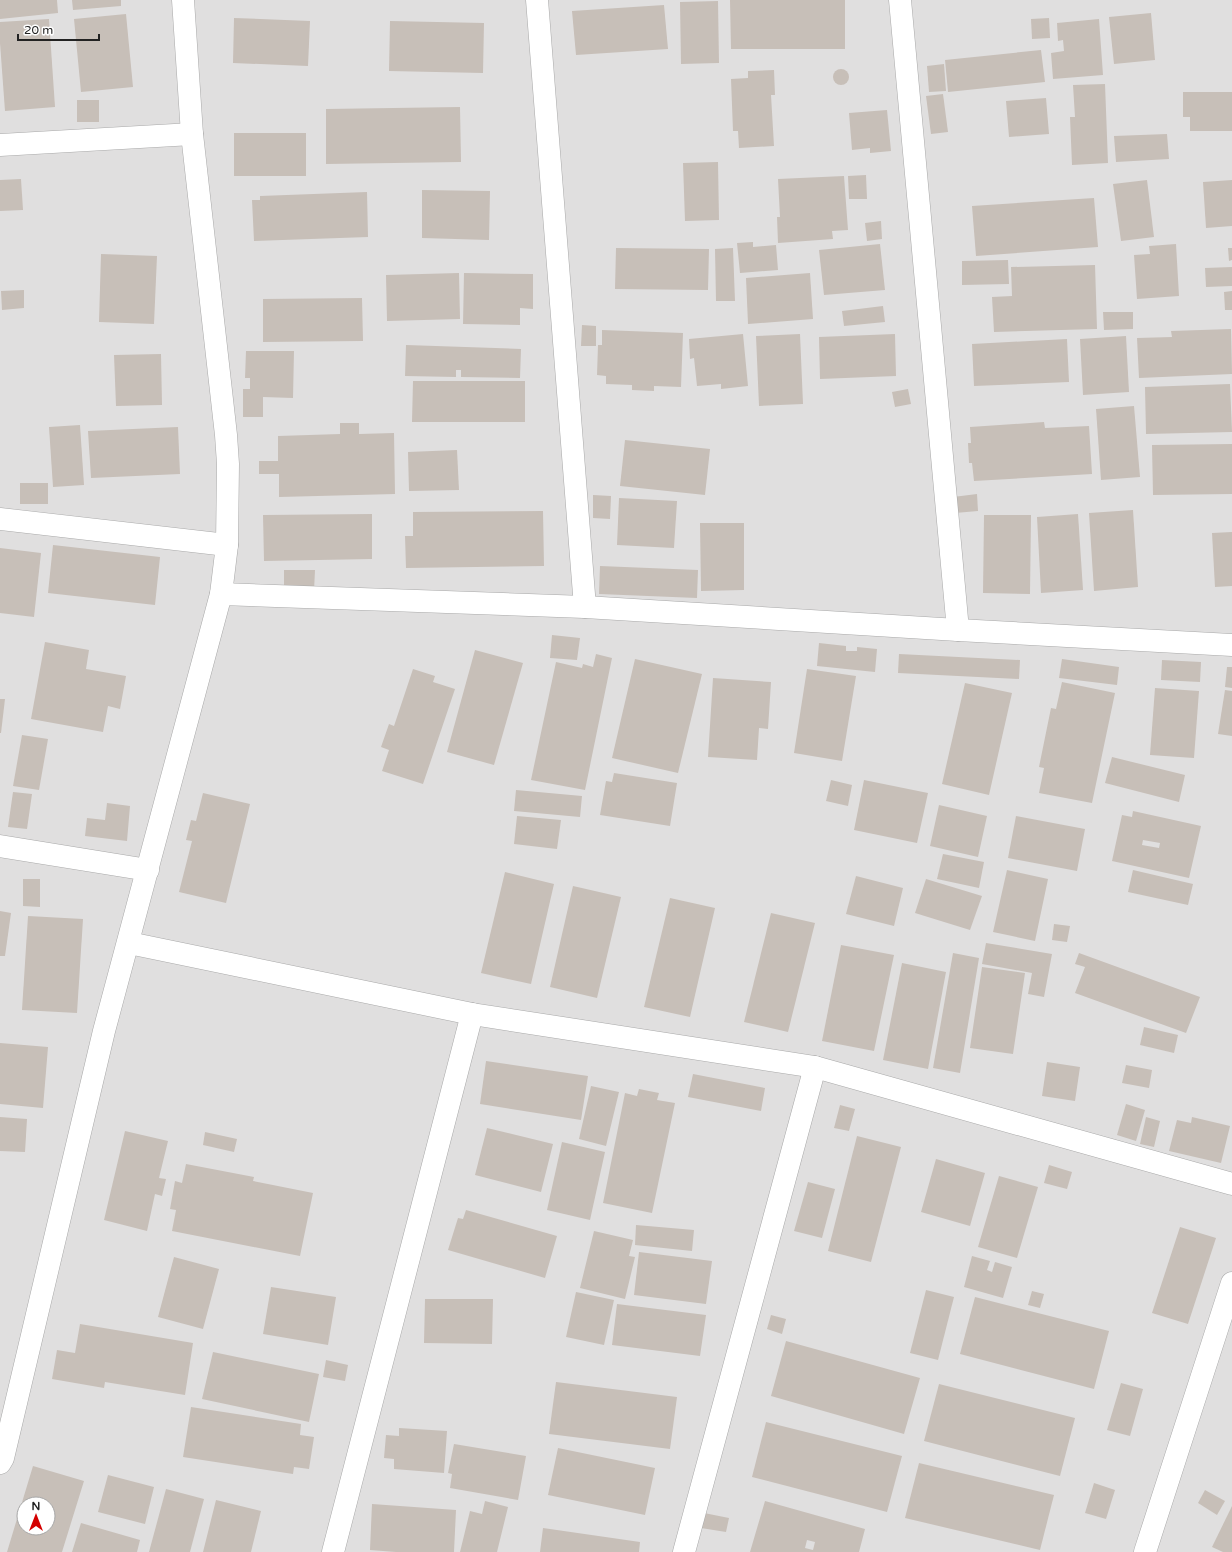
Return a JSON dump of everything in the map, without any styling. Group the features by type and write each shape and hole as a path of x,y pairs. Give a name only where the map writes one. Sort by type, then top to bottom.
{"street":[{"path":"0,1463 3,1458 104,1031 221,594 227,544 228,464 192,134 182,0"},
{"path":"537,0 585,607"},
{"path":"900,0 958,630"},
{"path":"0,146 192,134"},
{"path":"0,519 227,544"},
{"path":"221,594 585,607 1232,646"},
{"path":"0,846 148,870"},
{"path":"128,943 472,1014 816,1067 1232,1184"},
{"path":"333,1552 472,1014"},
{"path":"684,1552 816,1067"},
{"path":"1145,1552 1232,1283"}],"shaded area":[{"path":"0,0 1232,0 1232,1552 0,1552"}],"building":[{"path":"0,0 57,0 58,13 0,19"},
{"path":"72,0 121,0 121,6 73,10"},
{"path":"730,0 845,0 845,49 731,49"},
{"path":"718,1 719,63 681,64 680,2"},
{"path":"664,5 668,49 576,55 572,11"},
{"path":"1151,13 1155,60 1114,64 1109,17"},
{"path":"126,14 133,87 81,92 74,19"},
{"path":"234,18 310,21 308,66 233,63"},
{"path":"1049,18 1050,38 1032,39 1031,19"},
{"path":"49,19 55,107 5,111 0,22"},
{"path":"1099,19 1103,75 1053,79 1051,53 1064,51 1063,40 1058,41 1057,23"},
{"path":"390,21 484,23 483,73 389,71"},
{"path":"1041,50 1045,82 948,92 945,60"},
{"path":"944,64 946,91 929,92 927,66"},
{"path":"838,69 844,69 849,74 847,83 844,85 838,85 833,80 833,74"},
{"path":"774,70 775,95 771,95 774,146 739,148 738,131 733,131 731,79 748,78 748,71"},
{"path":"1105,84 1108,163 1072,165 1070,117 1075,117 1073,85"},
{"path":"1183,92 1232,92 1232,131 1190,131 1190,117 1183,117"},
{"path":"943,94 948,132 931,134 926,96"},
{"path":"1046,98 1049,134 1009,137 1006,101"},
{"path":"77,100 99,100 99,122 77,122"},
{"path":"460,107 461,162 326,164 326,109"},
{"path":"887,110 891,151 870,153 870,148 852,150 849,113"},
{"path":"234,133 306,133 306,176 234,176"},
{"path":"1167,134 1169,159 1116,162 1114,136"},
{"path":"718,162 719,220 685,221 683,163"},
{"path":"866,175 867,199 849,199 848,176"},
{"path":"844,176 848,230 832,231 833,239 778,243 777,217 780,217 778,179"},
{"path":"21,179 23,210 0,211 0,180"},
{"path":"1147,180 1154,237 1121,241 1113,184"},
{"path":"1232,180 1232,226 1206,228 1203,182"},
{"path":"422,190 490,191 489,240 422,238"},
{"path":"367,192 368,237 254,241 252,200 260,200 260,196"},
{"path":"1094,198 1098,247 976,256 972,206"},
{"path":"881,221 882,239 867,241 865,223"},
{"path":"753,242 753,247 776,245 778,270 740,273 737,243"},
{"path":"880,244 885,290 824,295 819,250"},
{"path":"1176,244 1179,296 1137,299 1134,255 1150,254 1149,246"},
{"path":"616,248 709,249 708,290 615,289"},
{"path":"733,248 735,301 716,301 715,249"},
{"path":"1228,248 1232,248 1232,260 1229,261"},
{"path":"101,254 157,256 154,324 99,322"},
{"path":"1008,260 1009,284 962,285 962,261"},
{"path":"1095,265 1097,329 994,332 992,297 1012,296 1011,267"},
{"path":"1232,267 1232,286 1206,287 1205,268"},
{"path":"459,273 460,319 387,321 386,275"},
{"path":"464,273 533,274 533,309 520,308 520,325 463,324"},
{"path":"810,273 813,319 748,324 746,278"},
{"path":"24,290 24,308 2,310 1,291"},
{"path":"1232,291 1232,310 1225,310 1224,292"},
{"path":"362,298 363,341 263,342 263,299"},
{"path":"883,306 885,322 844,326 842,311"},
{"path":"1103,312 1133,312 1133,329 1104,330"},
{"path":"582,325 596,326 596,346 581,346"},
{"path":"1231,329 1232,374 1139,378 1137,338 1172,337 1171,331"},
{"path":"602,330 683,333 681,387 654,386 654,391 632,390 632,385 606,384 606,376 597,375 598,345 602,345"},
{"path":"743,334 748,386 721,389 721,384 697,386 694,358 690,359 689,339"},
{"path":"800,334 803,404 759,406 756,336"},
{"path":"895,334 896,376 820,379 819,337"},
{"path":"1126,336 1129,392 1083,395 1080,339"},
{"path":"1067,339 1069,382 974,386 972,344"},
{"path":"406,345 521,349 520,378 461,377 461,370 456,370 456,377 405,376"},
{"path":"246,351 294,351 293,398 263,397 263,417 243,417 243,389 250,389 250,378 245,378"},
{"path":"161,354 162,405 116,406 114,355"},
{"path":"413,381 525,381 525,422 412,422"},
{"path":"1230,384 1232,432 1146,434 1145,387"},
{"path":"908,389 911,404 895,407 892,392"},
{"path":"1134,406 1140,477 1101,480 1096,409"},
{"path":"1044,422 1045,428 1089,426 1092,474 974,481 972,463 969,463 968,443 971,443 970,427"},
{"path":"340,423 359,423 359,434 394,433 395,494 279,497 279,474 259,474 259,461 278,461 278,436 340,434"},
{"path":"80,425 84,485 53,487 49,427"},
{"path":"178,427 180,474 91,478 88,431"},
{"path":"625,440 710,449 705,495 620,486"},
{"path":"1232,444 1232,494 1153,495 1152,445"},
{"path":"457,450 459,490 409,491 408,452"},
{"path":"20,483 48,483 48,504 20,504"},
{"path":"977,494 978,511 955,513 953,497"},
{"path":"593,495 611,496 610,519 593,518"},
{"path":"619,498 677,501 674,548 617,545"},
{"path":"1133,510 1138,587 1094,591 1089,513"},
{"path":"543,511 544,566 406,568 405,536 413,536 413,512"},
{"path":"372,514 372,559 264,561 263,515"},
{"path":"1078,514 1083,590 1041,593 1037,517"},
{"path":"984,515 1031,515 1030,594 983,593"},
{"path":"700,523 744,523 744,590 701,591"},
{"path":"1232,532 1232,586 1215,587 1212,533"},
{"path":"53,545 160,557 155,605 48,593"},
{"path":"0,548 41,553 34,617 0,613"},
{"path":"600,566 698,570 697,598 599,594"},
{"path":"284,570 315,570 314,591 284,591"},
{"path":"552,635 580,638 577,660 550,658"},
{"path":"45,642 89,650 86,669 126,676 120,709 108,706 103,732 31,719"},
{"path":"819,643 846,646 846,651 857,651 857,647 877,649 875,672 817,666"},
{"path":"475,650 523,663 494,765 447,752"},
{"path":"596,654 612,658 585,790 531,780 556,662 582,668 583,664 593,667"},
{"path":"899,654 1020,660 1019,679 898,673"},
{"path":"635,659 702,674 678,773 612,758"},
{"path":"1062,659 1119,667 1117,685 1059,678"},
{"path":"1162,660 1201,662 1200,682 1161,680"},
{"path":"1227,667 1232,667 1232,688 1225,687"},
{"path":"413,669 435,676 433,682 455,689 423,784 382,771 389,750 381,747 389,724 394,726"},
{"path":"807,669 856,676 842,761 794,753"},
{"path":"713,678 771,682 768,729 759,728 757,760 708,757"},
{"path":"1062,682 1115,693 1092,803 1039,793 1044,768 1039,767 1051,708 1056,709"},
{"path":"965,683 1012,693 989,795 942,784"},
{"path":"1155,688 1199,691 1194,758 1150,755"},
{"path":"1225,690 1232,691 1232,736 1218,734"},
{"path":"0,699 5,699 1,733 0,733"},
{"path":"22,735 48,739 39,790 13,786"},
{"path":"1112,757 1185,775 1179,802 1105,783"},
{"path":"614,773 677,783 670,826 600,815 606,781 612,782"},
{"path":"831,780 852,785 848,806 826,801"},
{"path":"864,780 928,793 917,843 854,830"},
{"path":"516,790 582,796 580,817 514,811"},
{"path":"13,792 32,794 27,829 8,827"},
{"path":"203,793 250,804 226,903 179,892 192,841 186,840 191,820 196,821"},
{"path":"107,803 130,806 127,841 85,836 87,818 105,820"},
{"path":"939,805 987,816 978,857 930,846"},
{"path":"1133,811 1201,826 1189,878 1112,861 1122,815 1132,817","holes":["1143,840 1160,843 1159,848 1142,845"]},
{"path":"517,816 561,820 557,849 514,844"},
{"path":"1016,816 1085,829 1077,871 1008,858"},
{"path":"943,854 984,862 979,888 937,879"},
{"path":"1007,870 1048,879 1035,941 993,932"},
{"path":"1133,870 1193,884 1188,905 1128,892"},
{"path":"505,872 554,884 531,984 481,973"},
{"path":"856,876 903,888 894,926 846,914"},
{"path":"23,879 40,879 40,907 23,906"},
{"path":"926,879 982,896 970,930 915,913"},
{"path":"573,886 621,897 597,998 550,987"},
{"path":"670,898 715,908 690,1017 644,1007"},
{"path":"0,911 11,913 5,956 0,956"},
{"path":"771,913 815,923 788,1032 744,1022"},
{"path":"28,916 83,919 77,1013 22,1010"},
{"path":"1054,924 1070,926 1067,942 1052,940"},
{"path":"986,943 1052,954 1044,997 1028,994 1032,973 982,964"},
{"path":"841,945 894,955 874,1051 822,1041"},
{"path":"953,953 979,958 960,1073 933,1068"},
{"path":"1079,953 1200,997 1186,1033 1075,993 1085,967 1075,964"},
{"path":"902,963 946,972 928,1069 883,1060"},
{"path":"982,967 1025,973 1013,1054 970,1048"},
{"path":"1144,1027 1178,1035 1174,1053 1140,1045"},
{"path":"0,1043 48,1047 43,1108 0,1104"},
{"path":"486,1061 588,1076 581,1120 480,1104"},
{"path":"1047,1062 1080,1067 1075,1101 1042,1096"},
{"path":"1126,1065 1152,1070 1149,1088 1122,1083"},
{"path":"693,1074 765,1088 761,1111 688,1097"},
{"path":"591,1086 619,1092 606,1146 579,1139"},
{"path":"639,1089 659,1093 657,1100 675,1103 652,1213 603,1203 625,1093 637,1096"},
{"path":"1126,1104 1145,1110 1136,1141 1117,1135"},
{"path":"840,1105 855,1109 849,1131 834,1128"},
{"path":"0,1117 27,1119 25,1152 0,1151"},
{"path":"1146,1117 1160,1121 1154,1147 1140,1144"},
{"path":"1192,1117 1230,1126 1221,1163 1169,1151 1177,1120 1191,1123"},
{"path":"487,1128 553,1144 541,1192 475,1175"},
{"path":"125,1131 168,1141 159,1178 166,1179 162,1196 155,1194 147,1231 104,1220"},
{"path":"205,1132 237,1139 234,1152 203,1145"},
{"path":"857,1136 901,1147 871,1262 828,1251"},
{"path":"562,1142 605,1152 590,1220 547,1210"},
{"path":"936,1159 985,1173 970,1226 921,1212"},
{"path":"186,1164 254,1177 253,1181 313,1193 300,1256 172,1231 176,1210 170,1209 175,1181 182,1183"},
{"path":"1049,1165 1072,1172 1067,1189 1044,1183"},
{"path":"999,1176 1038,1187 1017,1258 978,1247"},
{"path":"808,1182 835,1189 822,1238 794,1231"},
{"path":"466,1210 557,1236 545,1278 448,1250 458,1218 463,1219"},
{"path":"636,1225 694,1230 692,1251 635,1245"},
{"path":"1180,1227 1216,1238 1188,1324 1152,1313"},
{"path":"594,1231 633,1240 629,1256 635,1257 625,1299 580,1288"},
{"path":"639,1252 712,1261 706,1304 634,1295"},
{"path":"972,1256 990,1261 987,1270 992,1272 995,1262 1012,1267 1003,1298 964,1287"},
{"path":"174,1257 219,1269 203,1329 158,1317"},
{"path":"271,1287 336,1297 328,1345 263,1334"},
{"path":"926,1290 954,1297 938,1360 910,1353"},
{"path":"1032,1291 1044,1294 1040,1308 1028,1305"},
{"path":"576,1292 614,1300 604,1345 566,1337"},
{"path":"975,1297 1109,1331 1094,1389 960,1354"},
{"path":"425,1299 493,1299 492,1344 424,1343"},
{"path":"617,1304 706,1315 700,1356 612,1345"},
{"path":"771,1315 786,1319 782,1334 767,1329"},
{"path":"80,1324 193,1343 185,1395 105,1382 104,1388 52,1379 57,1350 75,1353"},
{"path":"786,1341 920,1378 904,1434 771,1396"},
{"path":"213,1352 319,1374 309,1422 202,1399"},
{"path":"326,1360 348,1365 345,1381 323,1377"},
{"path":"556,1382 677,1397 670,1449 549,1434"},
{"path":"1121,1383 1143,1389 1130,1436 1107,1430"},
{"path":"939,1384 1075,1418 1060,1476 924,1441"},
{"path":"191,1407 301,1424 300,1435 314,1437 309,1469 294,1467 293,1474 183,1457"},
{"path":"766,1422 902,1456 887,1512 752,1477"},
{"path":"399,1428 447,1431 444,1473 394,1469 394,1459 384,1458 386,1435 399,1436"},
{"path":"454,1444 526,1456 518,1500 450,1488 452,1474 448,1473"},
{"path":"558,1448 655,1468 645,1515 548,1495"},
{"path":"919,1463 1054,1495 1040,1550 905,1518"},
{"path":"33,1466 84,1481 62,1552 7,1552 16,1522 16,1536 56,1536 56,1496 24,1496"},
{"path":"108,1475 154,1487 145,1524 98,1512"},
{"path":"1094,1483 1115,1490 1106,1519 1085,1513"},
{"path":"166,1489 204,1499 190,1552 149,1552"},
{"path":"1205,1490 1225,1501 1217,1515 1198,1503"},
{"path":"216,1500 261,1511 251,1552 203,1552"},
{"path":"485,1501 508,1507 497,1552 460,1552 470,1511 482,1514"},
{"path":"765,1501 865,1529 859,1552 750,1552","holes":["807,1540 815,1542 813,1550 805,1548"]},
{"path":"372,1504 456,1510 454,1552 396,1552 370,1550"},
{"path":"1232,1506 1232,1552 1223,1552 1212,1547"},
{"path":"704,1513 729,1518 726,1532 701,1528"},
{"path":"81,1523 140,1540 137,1552 72,1552"},
{"path":"543,1528 640,1542 639,1552 540,1552"}]}
